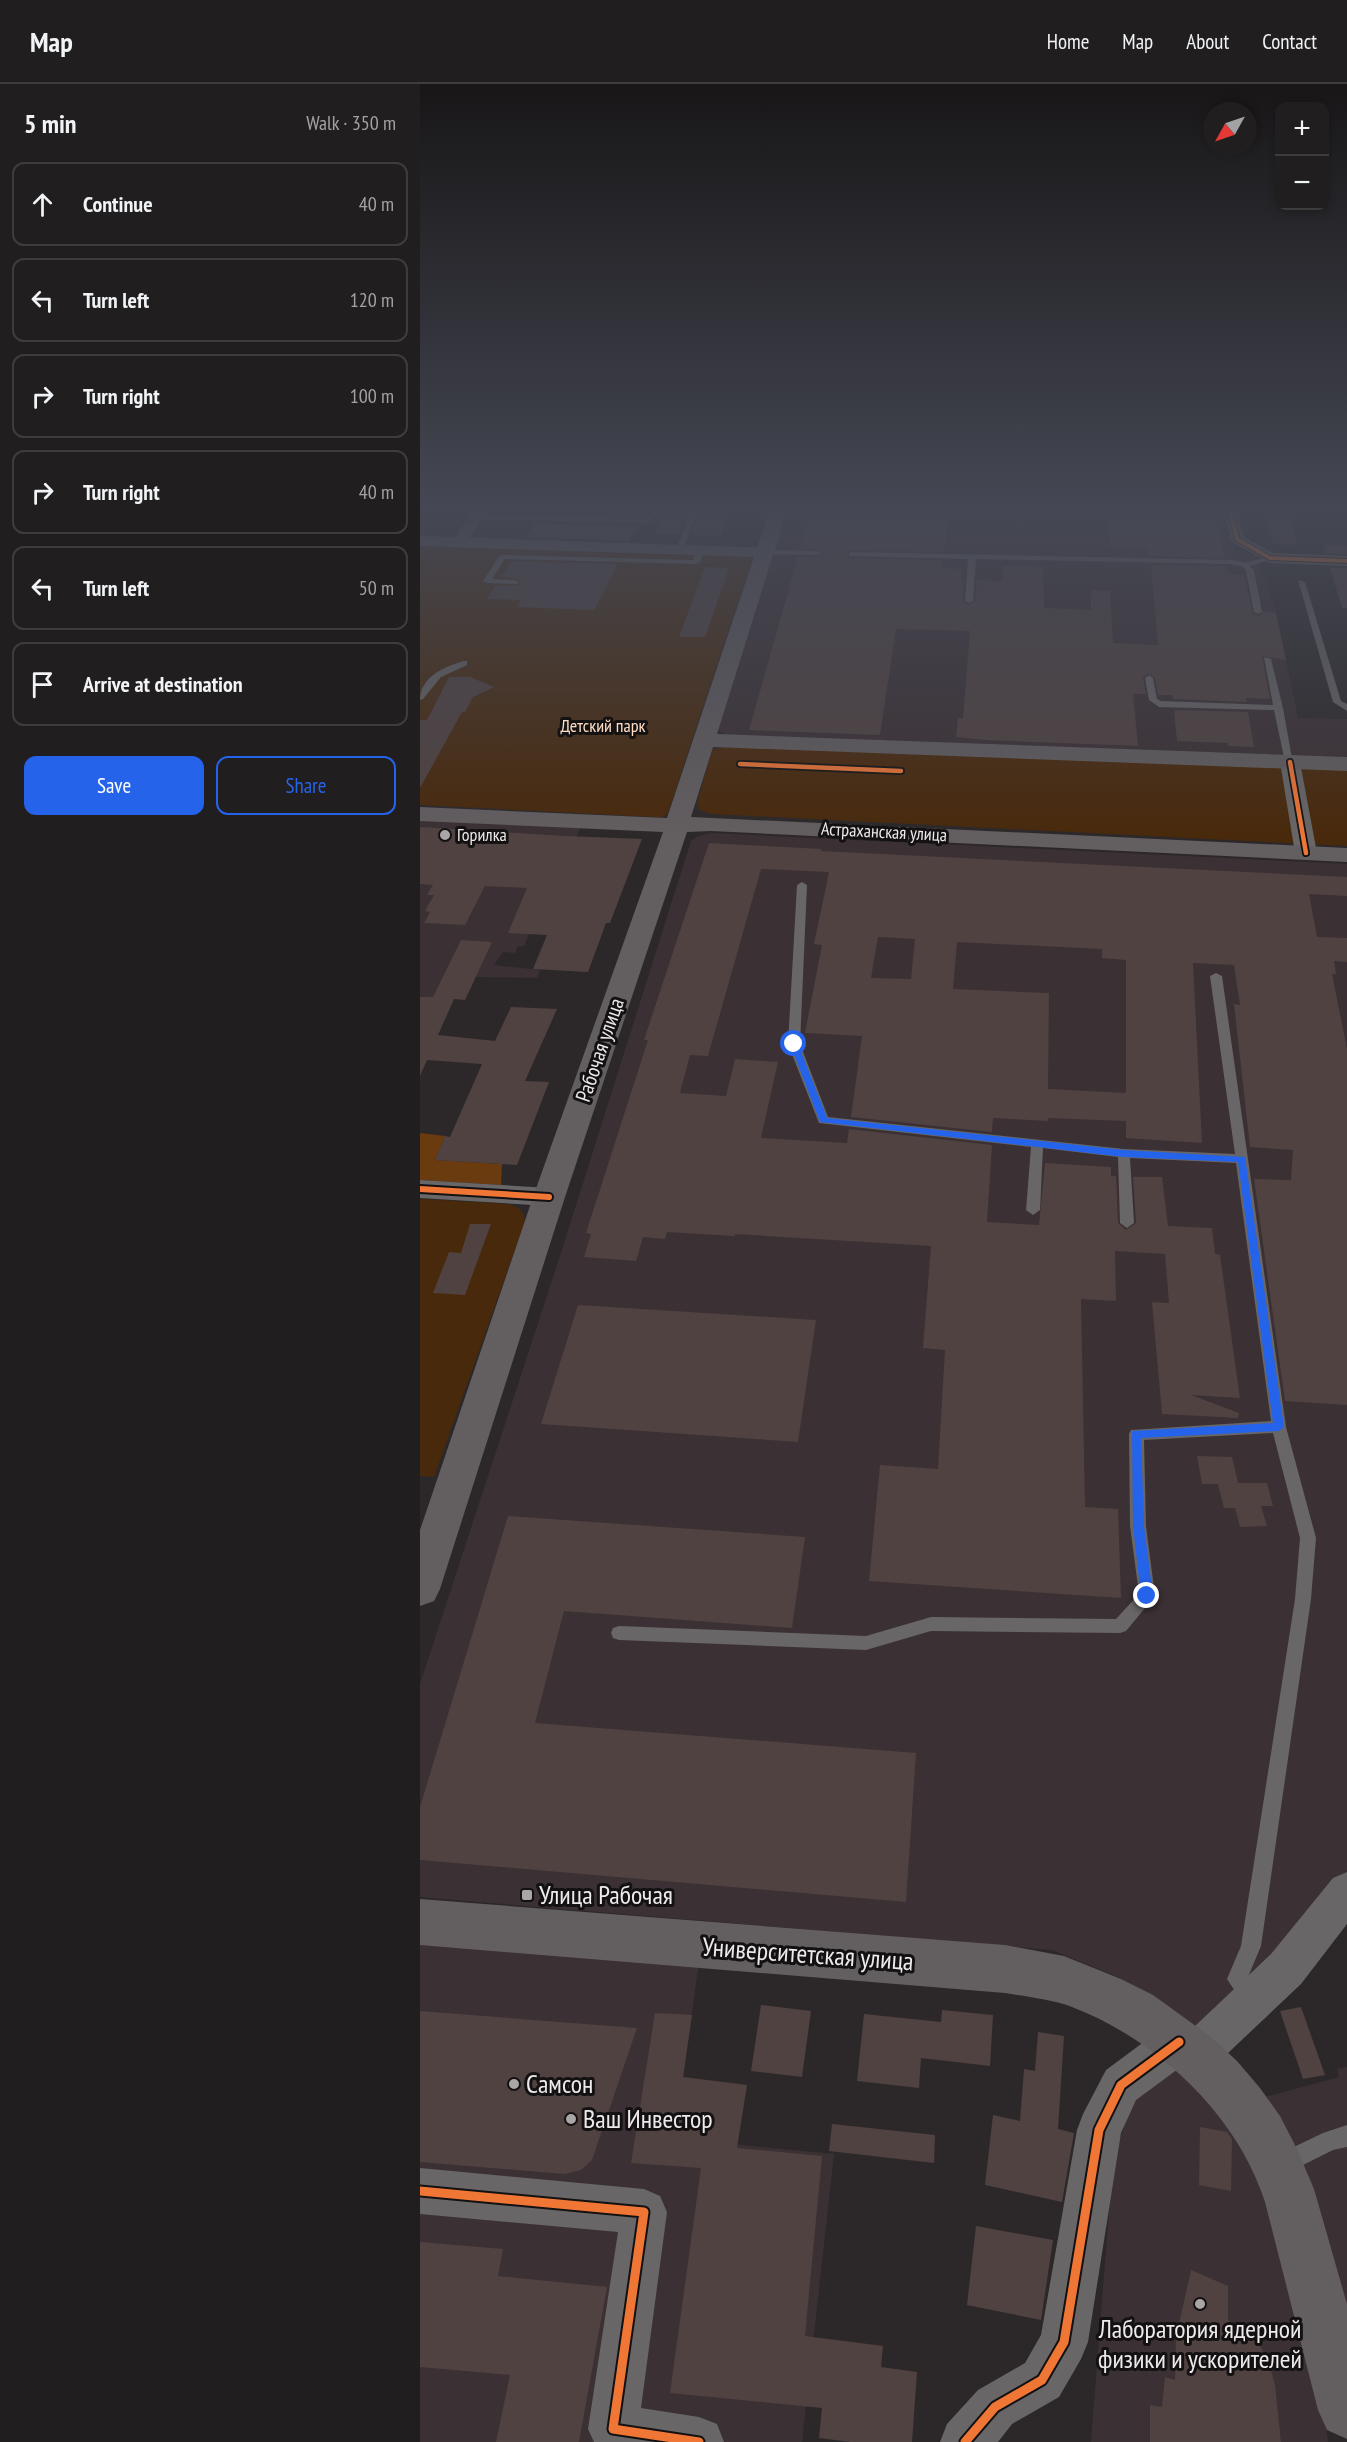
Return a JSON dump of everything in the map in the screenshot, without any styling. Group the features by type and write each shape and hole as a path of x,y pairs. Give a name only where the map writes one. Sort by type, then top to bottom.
{"main road":[{"name":"Рабочая улица","path":"420,1589 743,621"},
{"path":"704,740 1347,764"},
{"name":"Астраханская улица","path":"420,814 676,825 722,824 1347,855"},
{"name":"Университетская улица","path":"420,1923 1005,1969 1071,1982 1130,2009 1187,2049 1251,2118 1278,2166 1296,2218 1346,2398"}],"street":[{"path":"1290,762 1306,853"},
{"path":"420,1189 549,1197"},
{"path":"965,2442 995,2407 1042,2380 1064,2342 1099,2130 1121,2085 1187,2049 1252,2000 1286,1969 1347,1892"},
{"path":"420,2191 644,2212 613,2429 699,2442"}],"lane":[{"path":"1313,621 1337,702 1347,708"},
{"path":"1268,659 1290,762"},
{"path":"420,698 428,683 444,669 464,663"},
{"path":"1149,678 1153,700 1159,704 1279,708"},
{"path":"802,885 794,1044 823,1120 1124,1154 1242,1159"},
{"path":"1216,976 1279,1427 1308,1538 1303,1599 1251,1946 1237,1979 1252,2000"},
{"path":"1033,1210 1037,1143"},
{"path":"1124,1154 1127,1223"},
{"path":"619,1633 866,1643 931,1624 1120,1626 1147,1596 1138,1526 1136,1434 1279,1427"},
{"path":"1278,2166 1330,2140 1347,2136"}],"shaded area":[{"path":"751,621 1278,621 1298,718 1347,719 1347,757 726,735 719,731 719,723"},
{"path":"420,820 581,827 534,934 529,934 524,946 518,946 515,953 503,952 494,965 540,970 537,978 476,977 465,999 420,997"},
{"path":"712,833 1347,864 1347,1871 1283,1948 1204,2031 1118,1977 1052,1950 420,1897 420,1684 559,1259 691,841 698,836"},
{"path":"420,1133 445,1136 435,1160 502,1164 501,1185 420,1180"},
{"path":"420,1943 699,1962 678,2115 701,2141 834,2154 802,2442 420,2442"},
{"name":"Лаборатория ядерной физики и ускорителей","path":"1171,2063 1202,2090 1256,2167 1322,2396 1328,2442 1091,2442 1113,2161 1133,2099"},
{"path":"1347,2067 1347,2324 1265,2097 1339,2077 1337,2069"}],"green space":[{"name":"Детский парк","path":"420,621 731,621 668,813 663,817 420,805"},
{"path":"727,746 1347,770 1347,846 711,814 700,810 697,804 712,750"},
{"path":"420,1199 508,1204 520,1210 525,1221 434,1477 420,1476"}],"building":[{"path":"685,621 711,621 705,637 679,637"},
{"path":"780,621 1112,621 1113,643 1158,645 1156,621 1278,621 1286,660 1262,656 1270,699 1246,698 1247,702 1173,699 1172,695 1158,695 1155,678 1148,673 1143,678 1146,694 1133,694 1138,746 985,740 956,737 958,718 963,718 970,631 896,629 880,735 749,730"},
{"path":"449,677 470,677 494,687 473,697 465,712 462,712 420,788 420,720 427,720"},
{"path":"1174,710 1248,712 1254,747 1228,746 1228,743 1177,741"},
{"path":"420,827 642,839 610,923 606,923 588,972 533,969 547,935 508,933 527,888 485,886 465,925 424,923 430,912 425,911 434,895 427,895 433,885 420,884"},
{"path":"709,843 821,849 821,851 1347,877 1347,896 1309,894 1317,937 1347,938 1347,962 1334,961 1336,974 1332,974 1347,1049 1347,1405 1285,1401 1254,1179 1291,1180 1293,1150 1250,1147 1234,1004 1240,1005 1234,965 1193,963 1202,1143 1126,1138 1126,1121 993,1118 992,1132 851,1117 862,1036 805,1033 822,945 814,944 829,872 761,869 708,1056 690,1055 680,1093 726,1096 735,1059 778,1062 761,1138 847,1143 849,1129 992,1145 987,1222 1039,1225 1045,1163 1111,1167 1111,1176 1116,1176 1118,1223 1126,1230 1136,1223 1133,1177 1162,1177 1168,1226 1212,1228 1215,1254 1220,1255 1240,1398 1191,1395 1239,1413 1238,1418 1162,1414 1152,1302 1169,1303 1165,1254 1115,1251 1116,1301 1081,1299 1085,1507 1118,1509 1121,1598 869,1581 880,1465 938,1469 945,1350 923,1348 931,1246 667,1232 665,1239 643,1237 636,1261 584,1257 591,1234 586,1233 648,1040 644,1040","holes":["878,937 915,939 911,979 871,978","957,942 1102,949 1102,958 1126,960 1126,1093 1048,1089 1049,993 953,989"]},
{"path":"461,940 492,942 465,1000 454,999 438,1035 495,1041 511,1007 557,1009 525,1081 549,1082 517,1165 435,1160 445,1136 450,1137 482,1064 427,1060 420,1076 420,997 433,997"},
{"path":"470,1224 491,1224 465,1295 433,1293 449,1252 461,1253"},
{"path":"578,1305 816,1320 798,1442 541,1424"},
{"path":"1197,1456 1232,1457 1238,1483 1267,1483 1273,1506 1261,1506 1267,1526 1240,1527 1235,1508 1224,1508 1218,1484 1202,1484"},
{"path":"508,1516 805,1537 792,1628 564,1611 535,1723 916,1753 906,1902 420,1860 420,1807"},
{"path":"761,2005 811,2011 802,2077 751,2071"},
{"path":"1301,2007 1325,2075 1303,2079 1280,2011"},
{"path":"942,2010 993,2015 990,2066 921,2058 919,2088 857,2081 864,2014 941,2022"},
{"name":"Самсон","path":"420,2011 637,2028 592,2160 581,2170 565,2174 420,2162"},
{"path":"655,2013 692,2015 683,2077 747,2085 737,2148 822,2156 805,2336 883,2346 881,2367 917,2372 912,2442 851,2442 819,2438 822,2408 670,2393 701,2168 631,2163"},
{"path":"1038,2032 1064,2036 1058,2129 1074,2133 1062,2202 985,2185 993,2115 1020,2121 1024,2069 1035,2071"},
{"path":"832,2124 935,2135 934,2163 829,2151"},
{"path":"1200,2127 1227,2132 1232,2139 1231,2191 1199,2185"},
{"path":"976,2226 1053,2240 1041,2320 967,2305"},
{"path":"420,2242 503,2249 498,2276 607,2287 579,2442 496,2442 510,2375 420,2367"},
{"path":"1191,2270 1228,2286 1228,2320 1258,2342 1269,2362 1275,2385 1281,2442 1150,2442 1150,2405 1162,2407 1165,2377 1175,2380 1176,2337"}],"cycle path":[{"path":"1290,762 1306,853"},
{"path":"740,764 901,771"},
{"path":"420,1189 549,1197"},
{"path":"965,2442 995,2407 1042,2380 1064,2342 1099,2130 1121,2085 1179,2042"},
{"path":"420,2191 644,2212 613,2429 699,2442"}],"place":[{"name":"Горилка","path":"445,835"},
{"name":"Улица Рабочая","path":"527,1895"},
{"name":"Самсон","path":"514,2084"},
{"name":"Ваш Инвестор","path":"571,2119"},
{"name":"Лаборатория ядерной физики и ускорителей","path":"1200,2304"}],"route":[{"path":"794,1044 823,1120 1124,1154 1242,1159 1279,1427 1136,1434 1138,1526 1147,1596"}]}
